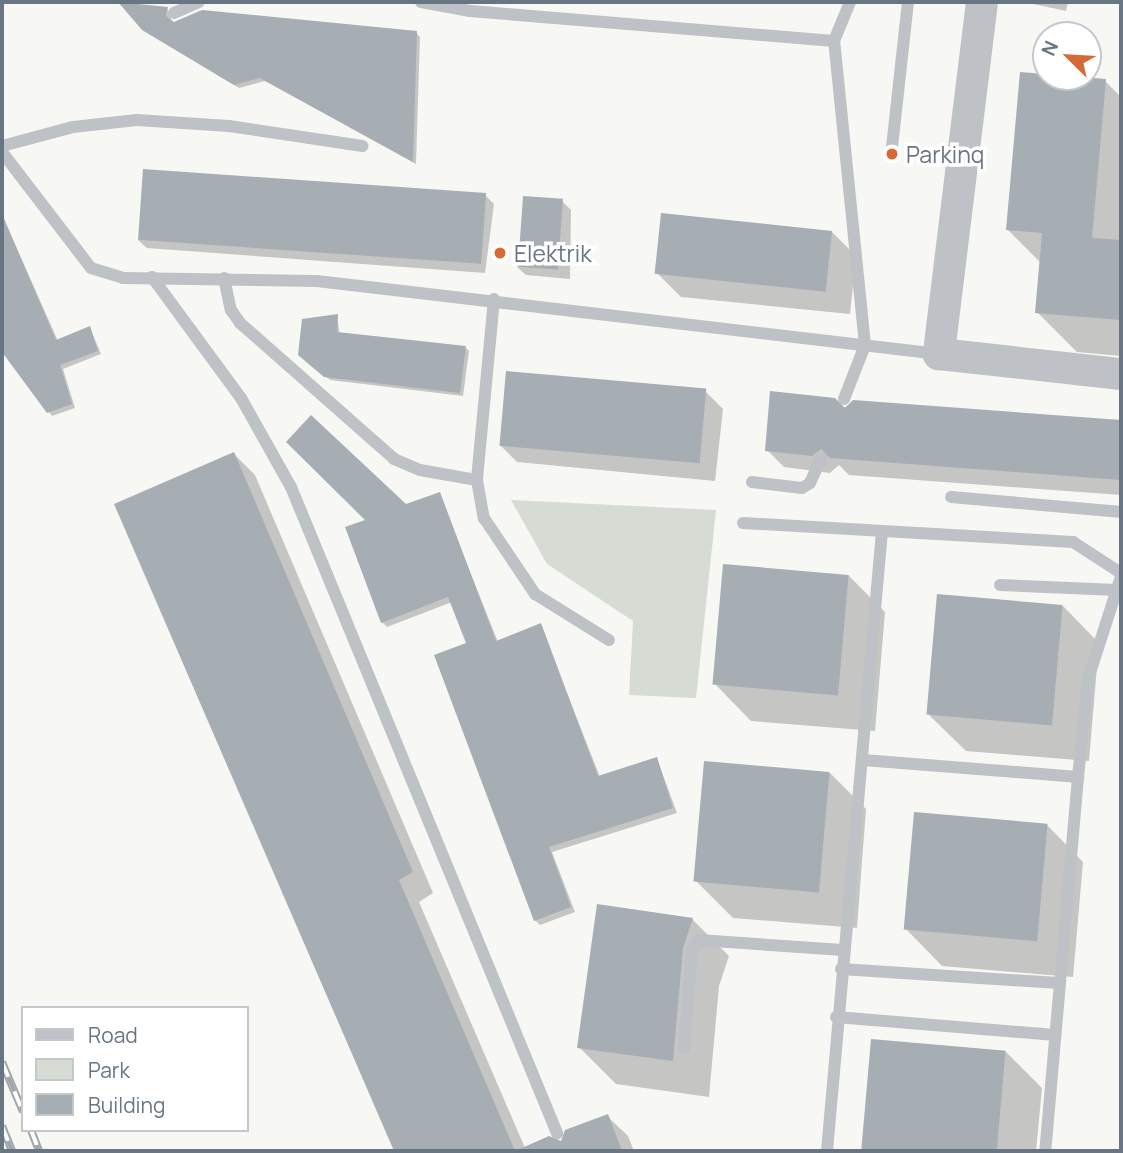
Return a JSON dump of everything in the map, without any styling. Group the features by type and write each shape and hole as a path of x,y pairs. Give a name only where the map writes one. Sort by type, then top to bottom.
{"street":[{"path":"982,2 939,354 1121,374"}],"lane":[{"path":"174,13 199,2"},
{"path":"421,2 470,11 834,41"},
{"path":"844,400 865,345 834,41 850,2"},
{"path":"891,156 908,2"},
{"path":"2,146 73,127 137,120 229,126 363,146"},
{"path":"2,152 91,268 123,278 317,281 494,299 939,354"},
{"path":"152,277 241,398 290,487 557,1133"},
{"path":"224,278 231,310 240,323 394,458 420,470 477,480"},
{"path":"494,299 477,480 484,517 535,594 609,640"},
{"path":"752,482 802,488 810,483 821,458"},
{"path":"951,497 1121,512"},
{"path":"743,523 1073,542 1120,580"},
{"path":"827,1151 836,1017 863,760 883,531"},
{"path":"1000,585 1120,580"},
{"path":"1045,1151 1088,679 1120,580"},
{"path":"863,760 1077,777"},
{"path":"684,1049 692,949 699,940 843,950"},
{"path":"841,969 1059,983"},
{"path":"836,1017 1055,1035"}],"green space":[{"path":"511,500 716,510 696,698 629,695 633,621 547,564"}],"building":[{"path":"118,2 168,7 166,16 174,22 202,10 417,31 413,162 260,78 234,85 142,30"},
{"path":"1020,72 1032,73 1032,91 1102,91 1102,79 1106,79 1092,238 1121,240 1121,320 1035,313 1042,233 1006,230"},
{"path":"143,169 486,193 481,264 138,240"},
{"path":"523,196 563,199 558,270 518,267"},
{"path":"661,213 832,231 826,292 655,274"},
{"path":"2,214 56,340 90,326 98,351 60,365 72,404 47,413 2,352"},
{"path":"338,314 337,332 466,346 460,393 324,377 298,355 302,319"},
{"path":"506,371 706,389 700,463 499,446"},
{"path":"770,391 835,398 845,408 853,400 1121,420 1121,480 830,458 821,449 812,456 765,451"},
{"path":"311,415 406,504 440,492 496,641 541,623 598,776 657,757 673,808 549,847 571,907 534,921 434,655 466,643 448,597 381,623 345,527 365,520 286,442"},
{"path":"234,452 413,872 399,880 515,1151 394,1151 114,504"},
{"path":"723,564 849,575 838,696 712,685"},
{"path":"937,594 1063,605 1052,726 926,715"},
{"path":"704,761 830,772 819,893 693,882"},
{"path":"914,812 1047,824 1037,941 904,930"},
{"path":"597,904 693,918 683,948 673,1061 577,1048"},
{"path":"871,1039 1005,1051 997,1151 861,1151"},
{"path":"608,1114 622,1151 515,1151 549,1136 561,1141 565,1130"}],"railway":[{"path":"2,1062 21,1107"},
{"path":"2,1126 12,1151"},
{"path":"32,1132 39,1151"}],"place":[{"name":"Parkinq","path":"892,154"},
{"name":"Elektrik","path":"500,253"}]}
